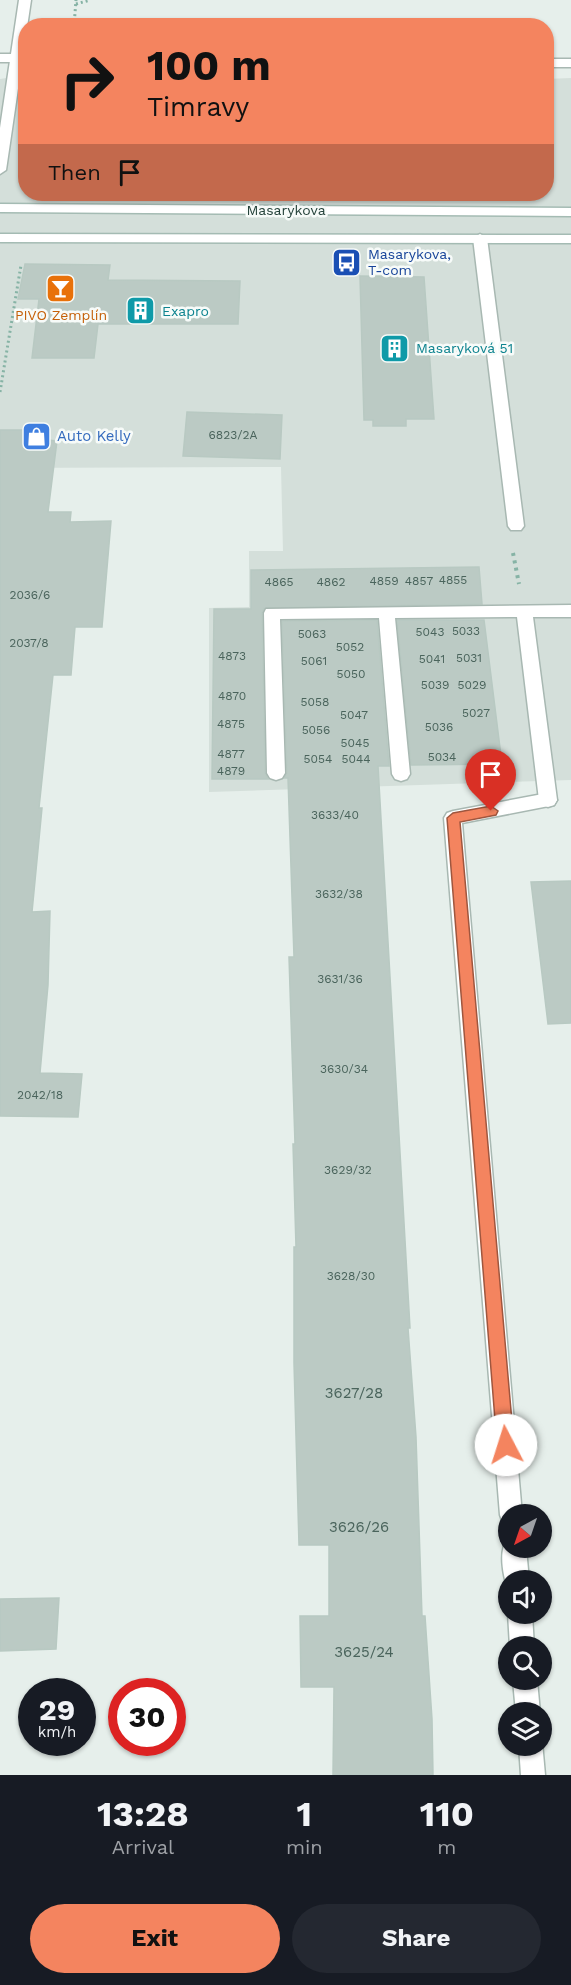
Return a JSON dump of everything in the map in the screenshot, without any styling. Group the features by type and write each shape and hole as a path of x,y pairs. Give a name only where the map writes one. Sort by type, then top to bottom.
{"main road":[{"path":"24,18 25,0"},
{"path":"0,58 18,58"},
{"path":"554,63 571,63"},
{"path":"0,170 18,74"},
{"name":"Masarykova","path":"0,208 571,212"},
{"name":"Masarykova","path":"0,238 571,239"},
{"path":"480,238 516,526"},
{"path":"510,1504 453,818 548,800 524,611"},
{"path":"276,772 272,613 571,611"},
{"path":"386,612 401,774"},
{"path":"532,1756 533,1775"}],"path":[{"path":"75,18 76,2 90,0"},
{"path":"0,392 21,261"}],"shaded area":[{"path":"18,76 18,201 554,201 554,79 571,78 571,780 209,792 209,608 249,607 249,551 283,551 281,467 0,468 0,79"}],"building":[{"name":"Exapro","path":"25,264 110,265 108,280 240,281 238,324 98,324 94,358 32,358 39,299 18,299"},
{"name":"Masaryková 51","path":"360,276 424,277 434,419 406,419 406,426 373,426 373,420 364,420"},
{"path":"187,412 282,415 280,459 183,456"},
{"path":"0,430 48,430 47,440 57,441 48,512 71,512 70,522 111,521 102,627 75,627 71,675 53,675 39,808 42,808 32,912 50,911 48,985 40,1073 82,1074 78,1117 0,1116"},
{"path":"479,567 482,604 264,608 262,613 265,773 268,779 212,779 214,609 251,609 251,570"},
{"path":"377,620 389,766 378,766 410,1328 408,1328 416,1437 422,1616 425,1616 432,1719 433,1775 333,1775 334,1687 301,1687 300,1616 329,1616 329,1545 299,1545 294,1363 294,1247 296,1247 293,1144 295,1144 289,957 294,957 288,778 284,778 287,773 282,621"},
{"path":"397,620 484,620 502,764 411,765"},
{"path":"571,881 571,1023 548,1024 531,882"},
{"path":"59,1598 56,1649 0,1651 0,1599"}],"place":[{"name":"Masarykova, T-com","path":"347,262"},
{"name":"PIVO Zemplín","path":"61,288"},
{"name":"Exapro","path":"141,311"},
{"name":"Masaryková 51","path":"395,348"},
{"name":"Auto Kelly","path":"36,436"}],"route":[{"path":"491,811 453,818 506,1445"}]}
